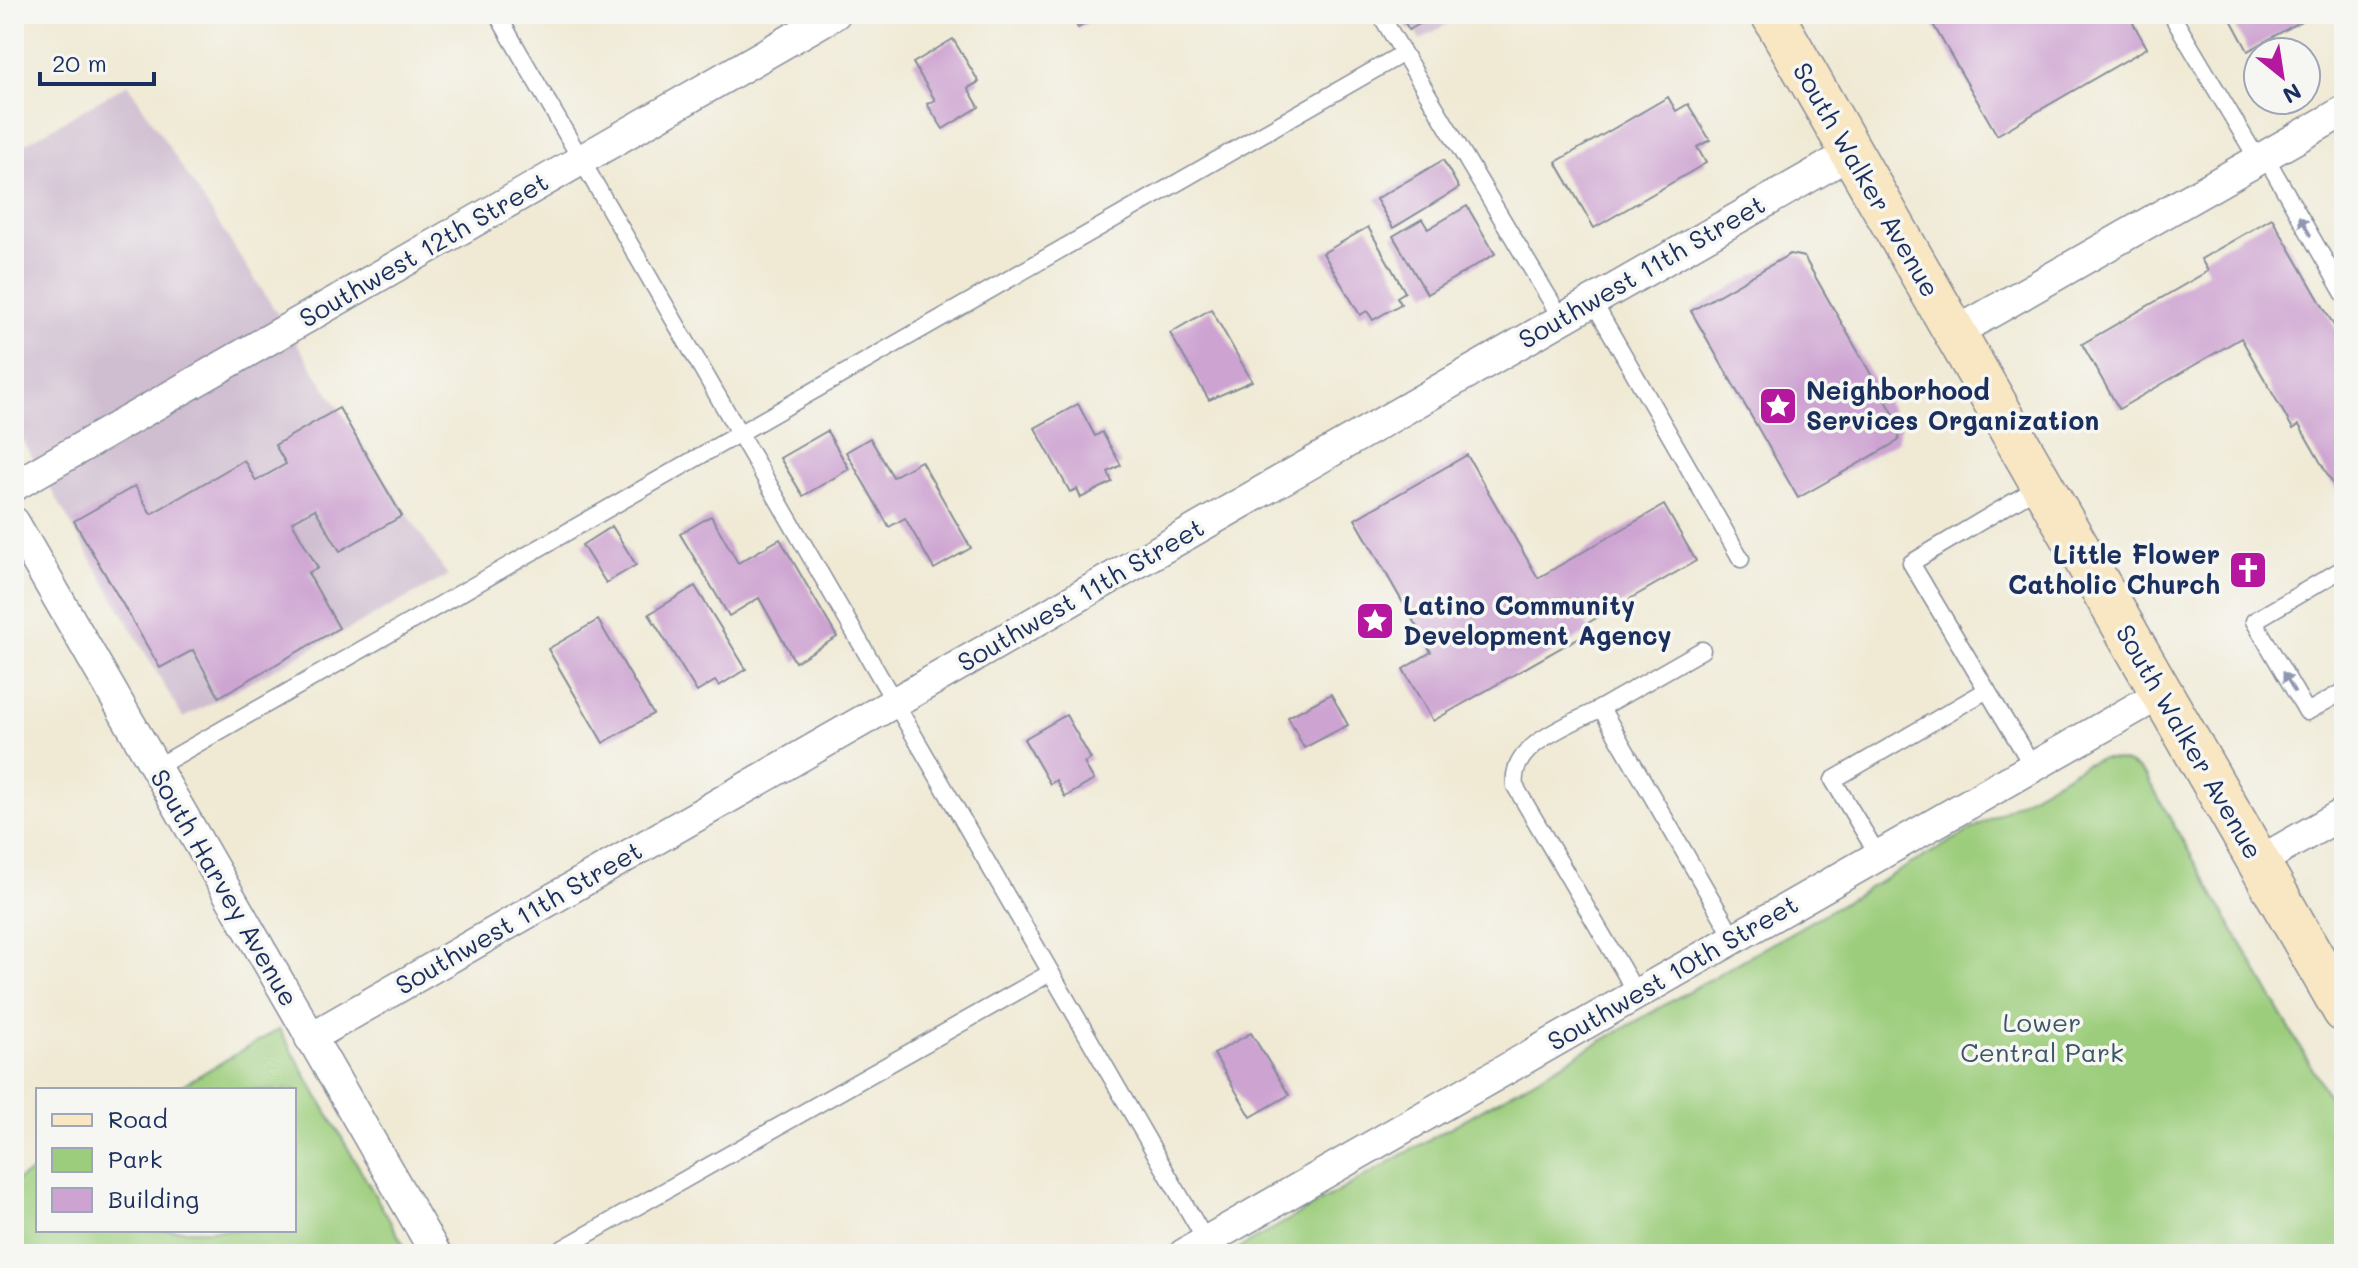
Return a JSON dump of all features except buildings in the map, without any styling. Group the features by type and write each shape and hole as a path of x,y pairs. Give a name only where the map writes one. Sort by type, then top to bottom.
{"main road":[{"name":"South Walker Avenue","path":"1772,14 2344,1011"}],"street":[{"name":"Southwest 12th Street","path":"14,486 835,14"},
{"path":"1953,334 2344,111"},
{"name":"Southwest 11th Street","path":"310,1038 1851,153"},
{"name":"South Harvey Avenue","path":"14,522 436,1254"},
{"name":"Southwest 10th Street","path":"1195,1248 2162,693"},
{"path":"2258,862 2344,813"}],"lane":[{"path":"497,14 1050,973 1195,1248"},
{"path":"1380,14 1561,318"},
{"path":"2171,14 2344,294"},
{"path":"155,768 1402,54"},
{"path":"1592,300 1741,559"},
{"path":"2033,767 1911,563 2041,485"},
{"path":"2344,568 2254,621 2307,712 2344,691"},
{"path":"1637,994 1515,786 1516,763 1527,750 1702,650"},
{"path":"1878,855 1833,780 1987,690"},
{"path":"1601,708 1734,938"},
{"path":"553,1254 1050,973"}],"shaded area":[{"path":"1405,14 1464,14 1420,40"},
{"path":"128,84 448,576 183,718 14,425 14,150"}],"green space":[{"name":"Lower Central Park","path":"2101,759 2125,762 2146,776 2344,1124 2344,1254 1229,1254 2086,764"},
{"path":"279,1029 409,1254 14,1254 14,1182 36,1169 36,1232 296,1232 296,1088 177,1088"}],"place":[{"name":"Neighborhood Services Organization","path":"1778,406"},
{"name":"Little Flower Catholic Church","path":"2248,570"},
{"name":"Latino Community Development Agency","path":"1375,621"}]}
